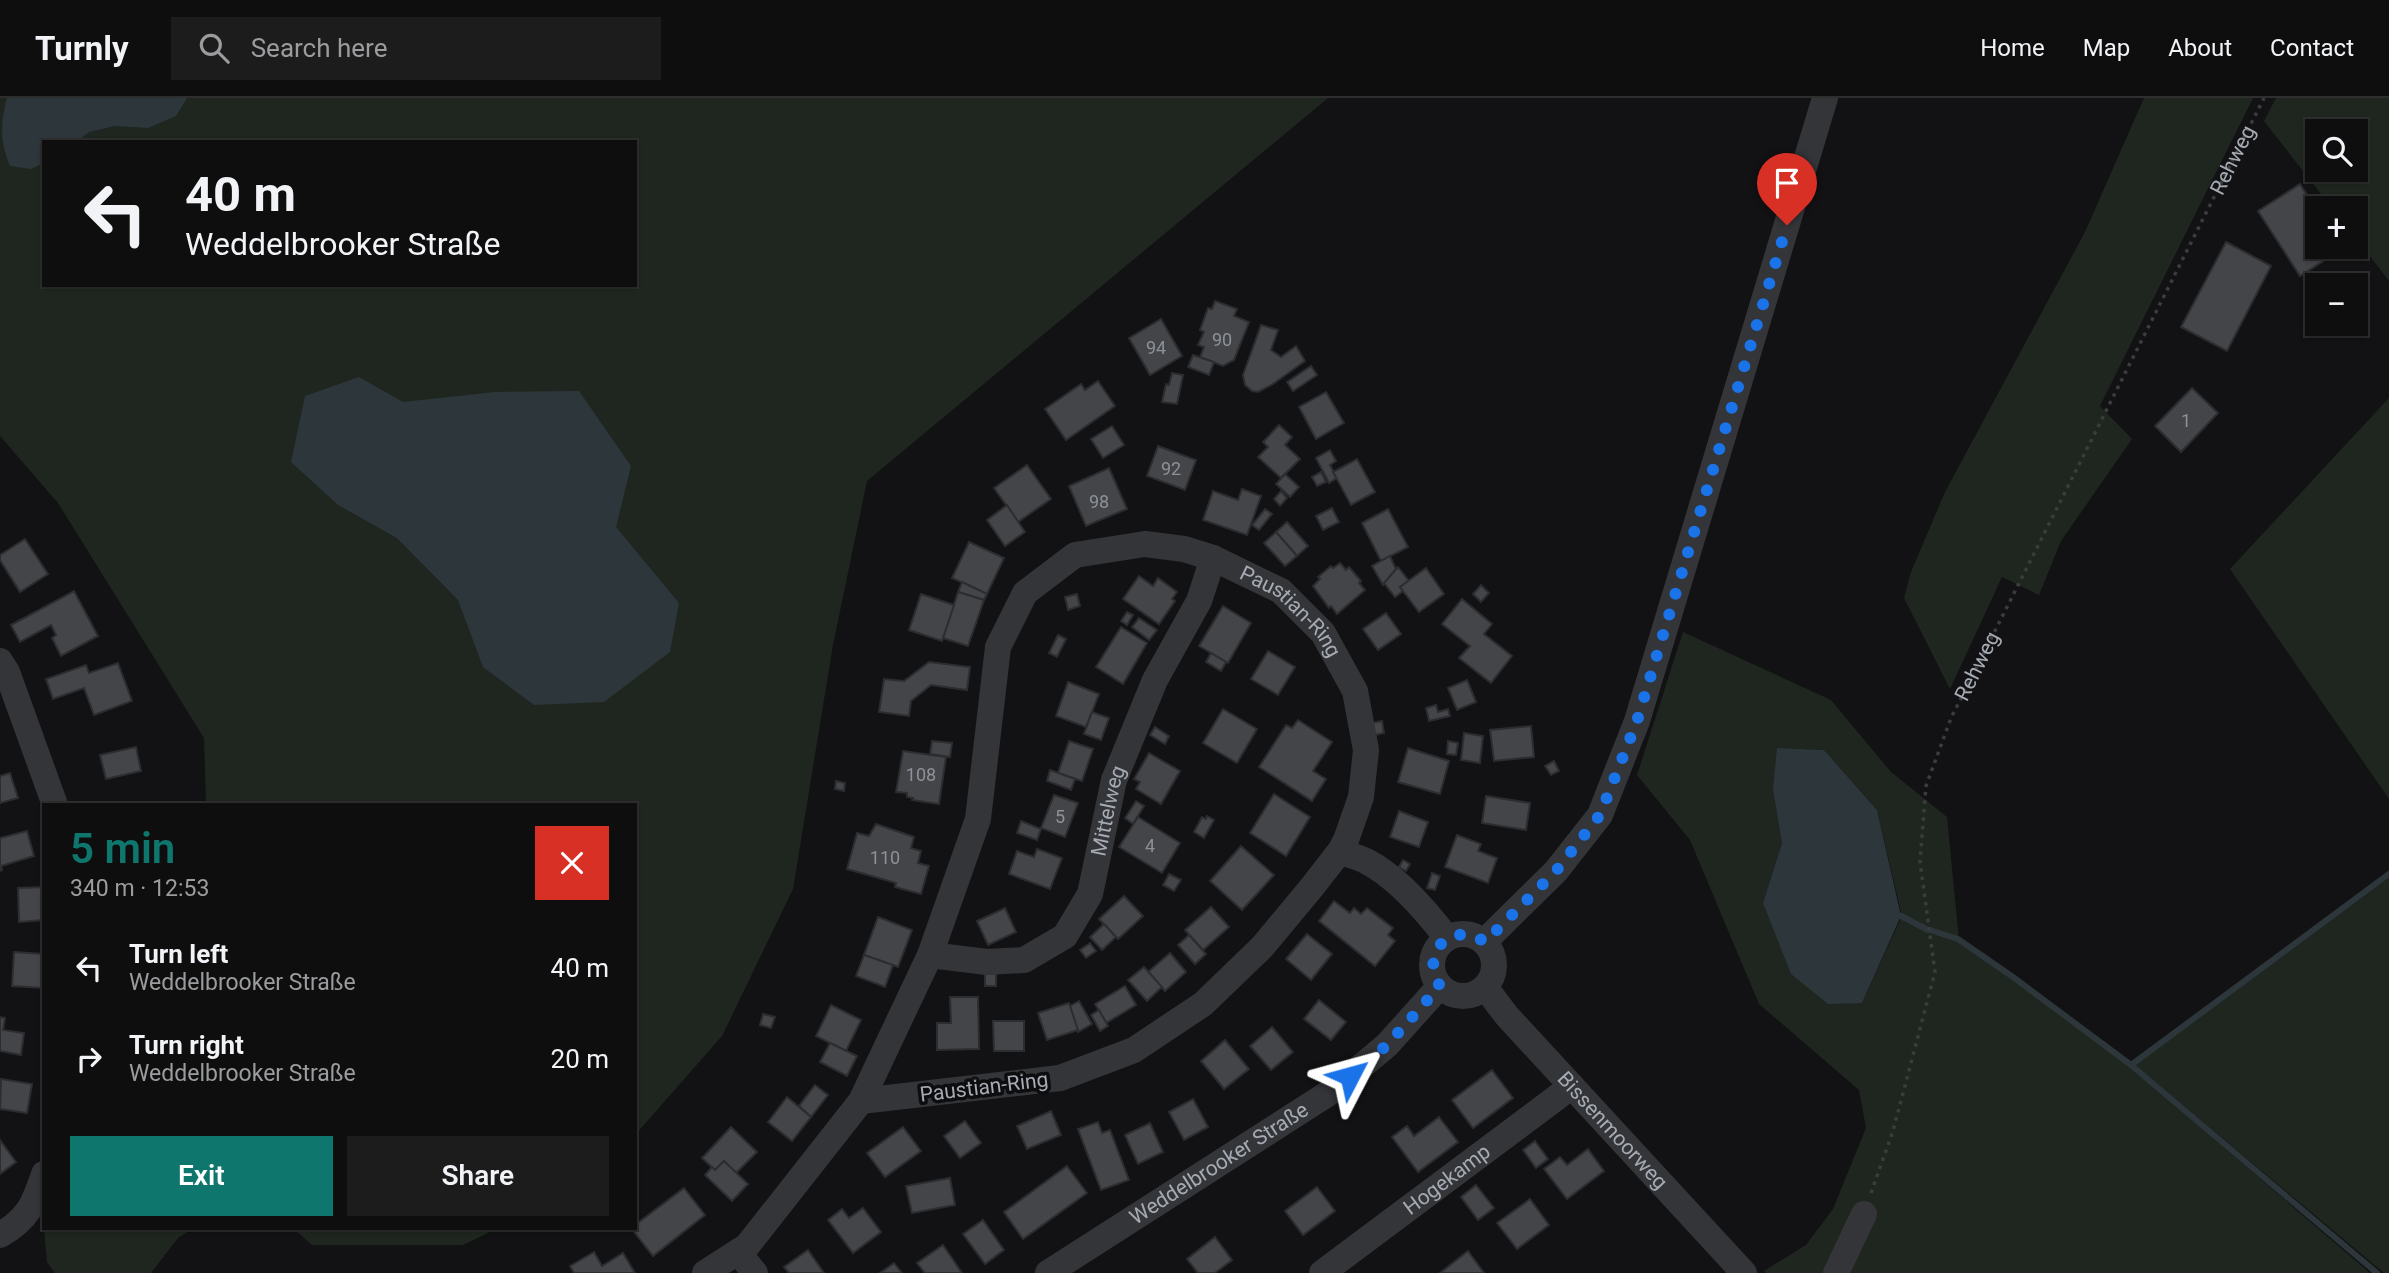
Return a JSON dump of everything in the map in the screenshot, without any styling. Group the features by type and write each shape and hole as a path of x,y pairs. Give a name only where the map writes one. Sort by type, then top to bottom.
{"street":[{"path":"1485,942 1556,871 1600,815 1637,721 1825,98"},
{"name":"Paustian-Ring","path":"705,1273 747,1246 860,1101 930,954 978,819 998,647 1025,593 1075,555 1145,544 1185,549 1213,558 1281,591 1323,633 1355,691 1366,750 1361,797 1340,851 1263,946 1203,1004 1134,1050 1060,1078 860,1101"},
{"name":"Mittelweg","path":"930,954 987,962 1024,960 1065,936 1090,894 1114,780 1155,680 1199,601 1213,558"},
{"path":"0,661 7,673 54,803"},
{"path":"1340,851 1381,871 1411,897 1447,938"},
{"path":"1466,934 1485,942 1494,960 1494,970 1485,987 1477,993 1457,995 1440,986 1435,978 1433,960 1440,944 1447,938 1466,934"},
{"name":"Weddelbrooker Straße","path":"1048,1273 1332,1091 1387,1045 1440,986"},
{"name":"Bissenmoorweg","path":"1485,987 1507,1016 1744,1273"},
{"name":"Hogekamp","path":"1322,1273 1572,1086"},
{"path":"0,1235 15,1227 33,1206 42,1180"},
{"path":"1836,1273 1864,1214"},
{"path":"738,1252 755,1273"}],"path":[{"name":"Rehweg","path":"1864,1214 1893,1131 1935,972 1920,862 1926,786 1951,718 2263,98"}],"shaded area":[{"path":"0,98 1328,98 867,481 833,645 793,889 722,1036 637,1133 637,803 206,803 204,738 58,503 0,436"},
{"path":"7,98 187,98 176,116 148,128 115,126 89,132 79,140 42,140 42,164 31,169 10,166 3,140 3,116"},
{"path":"2144,98 2253,98 2100,406 2132,439 2061,541 2039,595 2002,577 1950,689 1904,598 1911,572 1945,492 2085,232"},
{"path":"2276,98 2389,98 2389,281 2368,254 2368,196 2323,196 2312,182 2368,182 2368,119 2305,119 2305,173 2264,121"},
{"path":"359,377 403,402 495,392 579,391 631,466 616,527 679,603 670,652 604,702 534,705 483,667 458,600 397,538 338,505 291,462 305,396"},
{"path":"2389,398 2389,799 2230,569"},
{"path":"1683,632 1831,700 1891,772 1947,817 1959,940 2130,1067 2370,1273 1766,1273 1764,1271 1806,1245 1833,1209 1866,1128 1859,1090 1759,1004 1690,840 1637,775","holes":["1777,748 1824,750 1877,810 1902,916 1862,1003 1763,903 1782,843"]},
{"path":"1777,748 1824,750 1877,810 1901,916 1862,1003 1828,1004 1791,974 1763,903 1782,843 1773,789"},
{"path":"2389,878 2389,1273 2384,1273 2135,1065"},
{"path":"44,1230 190,1230 178,1238 151,1273 55,1273 47,1262"},
{"path":"295,1230 494,1230 463,1245 312,1245"}],"building":[{"path":"2300,184 2308,196 2305,196 2305,259 2326,259 2300,276 2258,211"},
{"path":"2226,242 2271,266 2227,351 2181,327"},
{"path":"1215,301 1237,309 1234,316 1249,322 1234,360 1223,366 1200,357 1204,347 1198,345 1204,332 1200,330 1208,308 1212,309"},
{"path":"1161,319 1182,356 1150,375 1129,338"},
{"path":"1261,325 1278,330 1271,350 1281,357 1296,346 1305,361 1258,392 1245,385 1243,375"},
{"path":"1193,355 1214,362 1209,375 1188,367"},
{"path":"1311,366 1317,375 1293,391 1287,382"},
{"path":"1172,373 1183,375 1177,404 1162,402"},
{"path":"1098,381 1115,406 1066,440 1045,409 1081,384 1085,390"},
{"path":"2192,388 2218,413 2181,452 2155,426"},
{"path":"1326,392 1344,423 1316,439 1299,407"},
{"path":"1279,425 1292,437 1285,445 1300,459 1281,478 1258,457 1268,447 1263,442"},
{"path":"1112,426 1124,445 1103,458 1091,439"},
{"path":"1158,446 1196,460 1185,490 1147,476"},
{"path":"1330,450 1336,461 1330,465 1337,478 1329,483 1316,458"},
{"path":"1357,459 1375,492 1351,505 1333,472"},
{"path":"1027,465 1051,499 1018,522 994,488"},
{"path":"1109,468 1127,509 1086,526 1069,486"},
{"path":"1321,472 1326,482 1317,486 1312,477"},
{"path":"1285,474 1299,487 1290,497 1276,484"},
{"path":"1242,489 1261,496 1247,535 1203,520 1213,491 1238,500"},
{"path":"1281,491 1287,498 1280,506 1274,499"},
{"path":"1007,505 1025,532 1005,546 987,520"},
{"path":"1332,508 1339,522 1323,530 1316,516"},
{"path":"1265,509 1272,514 1259,530 1252,525"},
{"path":"1388,509 1408,547 1381,561 1362,523"},
{"path":"1287,522 1308,546 1297,556 1276,532"},
{"path":"1276,532 1297,556 1285,566 1264,543"},
{"path":"25,539 48,574 20,592 0,560 0,555"},
{"path":"969,542 1004,558 987,594 952,578"},
{"path":"1390,556 1396,569 1383,585 1372,566"},
{"path":"1340,563 1346,570 1349,567 1365,590 1337,614 1331,606 1329,608 1313,586 1320,579 1318,577 1331,566 1333,568"},
{"path":"1398,567 1409,581 1400,587 1403,591 1395,597 1384,583"},
{"path":"1426,568 1444,594 1419,612 1400,587"},
{"path":"1139,576 1153,586 1158,578 1177,592 1172,599 1175,601 1159,624 1123,599"},
{"path":"962,582 987,594 984,600 958,592"},
{"path":"1481,585 1489,593 1481,602 1473,594"},
{"path":"74,591 98,636 61,656 52,638 56,635 51,625 20,642 11,625"},
{"path":"958,592 984,600 968,646 943,638"},
{"path":"921,594 954,605 942,641 909,630"},
{"path":"1077,594 1080,606 1068,610 1065,597"},
{"path":"1462,599 1492,624 1484,634 1512,656 1491,683 1459,658 1470,646 1442,624"},
{"path":"1223,606 1251,623 1228,663 1199,646"},
{"path":"1127,612 1133,615 1127,625 1121,621"},
{"path":"1386,613 1401,634 1378,650 1363,629"},
{"path":"1139,618 1157,630 1149,640 1132,627"},
{"path":"1121,627 1147,643 1123,684 1096,667"},
{"path":"1058,635 1066,639 1057,657 1049,653"},
{"path":"1268,651 1295,667 1278,695 1251,679"},
{"path":"1211,653 1226,662 1221,671 1206,662"},
{"path":"929,662 970,667 967,690 931,685 911,701 909,716 879,712 884,679 904,681"},
{"path":"118,663 132,701 94,715 84,688 53,699 46,679 86,665 89,673"},
{"path":"1467,680 1476,702 1457,710 1448,688"},
{"path":"1068,682 1099,694 1086,727 1056,716"},
{"path":"1436,705 1438,712 1448,709 1450,716 1429,721 1426,708"},
{"path":"1223,709 1257,729 1237,763 1203,743"},
{"path":"1092,712 1109,718 1101,740 1084,734"},
{"path":"1298,720 1332,742 1313,771 1326,779 1312,801 1259,767 1286,725 1292,728"},
{"path":"1382,721 1384,733 1375,735 1372,723"},
{"path":"1531,726 1534,757 1494,761 1490,730"},
{"path":"1155,727 1169,736 1165,744 1150,735"},
{"path":"1464,733 1483,736 1480,763 1461,760"},
{"path":"932,741 952,743 950,757 930,754"},
{"path":"1069,741 1093,749 1082,781 1058,773"},
{"path":"1448,741 1458,743 1456,755 1447,754"},
{"path":"136,747 141,771 106,779 100,755"},
{"path":"1408,748 1449,761 1440,794 1398,782"},
{"path":"903,751 946,757 939,804 912,800 913,798 907,797 907,793 896,792"},
{"path":"1149,753 1180,771 1161,804 1136,789 1140,782 1134,779"},
{"path":"1554,761 1559,771 1551,775 1545,766"},
{"path":"1050,770 1075,779 1071,790 1047,781"},
{"path":"10,773 18,798 0,803 0,776"},
{"path":"836,781 845,783 844,791 835,789"},
{"path":"1274,794 1310,817 1286,856 1250,833"},
{"path":"1054,795 1078,803 1065,837 1041,828"},
{"path":"1486,796 1530,803 1526,830 1482,823"},
{"path":"1136,801 1144,806 1133,824 1125,818"},
{"path":"1399,811 1428,822 1419,847 1390,837"},
{"path":"1207,816 1214,820 1204,838 1194,832 1202,817 1206,819"},
{"path":"1138,817 1180,843 1162,873 1119,847"},
{"path":"1021,821 1041,829 1037,840 1017,833"},
{"path":"876,824 914,837 911,848 921,851 918,863 929,866 921,894 895,887 896,883 847,869 857,833 869,836"},
{"path":"27,831 34,856 1,866 0,871 0,838"},
{"path":"1457,835 1481,844 1478,851 1497,858 1488,883 1445,867"},
{"path":"1241,846 1274,875 1242,910 1210,881"},
{"path":"1037,849 1062,858 1050,889 1009,874 1017,851 1034,857"},
{"path":"1403,860 1410,864 1406,871 1399,867"},
{"path":"1432,873 1440,876 1435,890 1427,888"},
{"path":"1169,874 1181,880 1174,891 1163,885"},
{"path":"42,887 42,920 19,922 18,888"},
{"path":"1124,896 1143,916 1118,939 1099,919"},
{"path":"1334,901 1350,913 1354,908 1361,914 1367,908 1393,928 1388,935 1395,941 1375,966 1319,921"},
{"path":"1211,907 1229,927 1203,950 1185,930"},
{"path":"1005,908 1016,932 988,945 977,921"},
{"path":"878,917 912,930 898,967 864,955"},
{"path":"1104,924 1116,937 1102,950 1090,937"},
{"path":"1307,934 1332,954 1311,980 1286,959"},
{"path":"1189,935 1206,954 1195,964 1178,945"},
{"path":"1090,943 1096,951 1086,958 1080,950"},
{"path":"14,952 42,954 42,988 12,986"},
{"path":"1170,953 1186,972 1165,991 1148,972"},
{"path":"864,955 893,965 885,987 856,976"},
{"path":"1144,967 1162,987 1147,1001 1128,980"},
{"path":"985,974 996,974 996,986 985,986"},
{"path":"1125,986 1136,1005 1106,1023 1095,1004"},
{"path":"950,997 978,997 979,1049 937,1050 937,1023 951,1023"},
{"path":"1319,1000 1346,1022 1331,1040 1304,1019"},
{"path":"1079,1001 1092,1024 1078,1032 1070,1006"},
{"path":"1069,1003 1078,1030 1047,1040 1038,1013"},
{"path":"831,1005 861,1020 846,1051 816,1036"},
{"path":"1099,1010 1108,1026 1100,1031 1091,1015"},
{"path":"763,1014 775,1017 771,1028 760,1025"},
{"path":"0,1017 5,1018 3,1030 24,1033 21,1055 0,1051"},
{"path":"993,1021 1024,1021 1024,1051 994,1051"},
{"path":"1272,1027 1293,1052 1271,1070 1250,1046"},
{"path":"1225,1040 1249,1069 1224,1089 1201,1061"},
{"path":"830,1043 857,1056 847,1076 820,1062"},
{"path":"1492,1070 1513,1098 1473,1128 1452,1100"},
{"path":"1,1079 32,1084 27,1113 0,1109"},
{"path":"815,1085 828,1095 811,1117 799,1106"},
{"path":"787,1097 811,1117 792,1141 768,1122"},
{"path":"1193,1099 1208,1127 1184,1140 1169,1112"},
{"path":"1051,1111 1061,1135 1027,1149 1017,1126"},
{"path":"1439,1117 1458,1142 1418,1172 1392,1137 1407,1126 1414,1136"},
{"path":"965,1121 981,1143 960,1158 944,1136"},
{"path":"1098,1122 1102,1133 1110,1130 1129,1180 1101,1190 1078,1129"},
{"path":"1150,1123 1163,1152 1138,1164 1125,1135"},
{"path":"731,1127 757,1152 736,1173 724,1161 715,1170 702,1158"},
{"path":"903,1127 921,1151 885,1177 867,1153"},
{"path":"0,1140 16,1162 0,1174"},
{"path":"1535,1141 1548,1159 1536,1168 1523,1150"},
{"path":"1588,1149 1604,1171 1567,1199 1544,1169 1560,1157 1567,1165"},
{"path":"724,1161 748,1184 732,1201 705,1175 712,1167 715,1170"},
{"path":"1067,1166 1087,1193 1023,1239 1004,1212"},
{"path":"950,1178 955,1205 912,1213 906,1186"},
{"path":"1476,1185 1494,1208 1478,1220 1461,1197"},
{"path":"1317,1187 1335,1211 1303,1235 1285,1211"},
{"path":"684,1188 705,1215 653,1256 633,1230 637,1230 637,1223"},
{"path":"1530,1199 1549,1225 1517,1249 1497,1223"},
{"path":"863,1208 881,1232 853,1253 828,1220 842,1209 849,1218"},
{"path":"983,1220 1004,1250 985,1264 963,1234"},
{"path":"1215,1237 1232,1260 1215,1273 1198,1273 1187,1259"},
{"path":"943,1245 962,1273 925,1273 917,1263"},
{"path":"808,1250 824,1273 789,1273 784,1267"},
{"path":"1468,1251 1484,1273 1440,1273"},
{"path":"594,1252 602,1266 623,1253 635,1273 574,1273 570,1266"},
{"path":"894,1263 902,1273 880,1273"}],"waterway":[{"path":"1930,930 1958,939 2131,1065 2389,874"},
{"path":"1901,916 1928,930"},
{"path":"2131,1065 2377,1273"}],"route":[{"path":"1350,1076 1387,1045 1440,986 1433,970 1435,952 1440,944 1447,938 1466,934 1485,942 1556,871 1600,815 1637,721 1787,225"}]}
